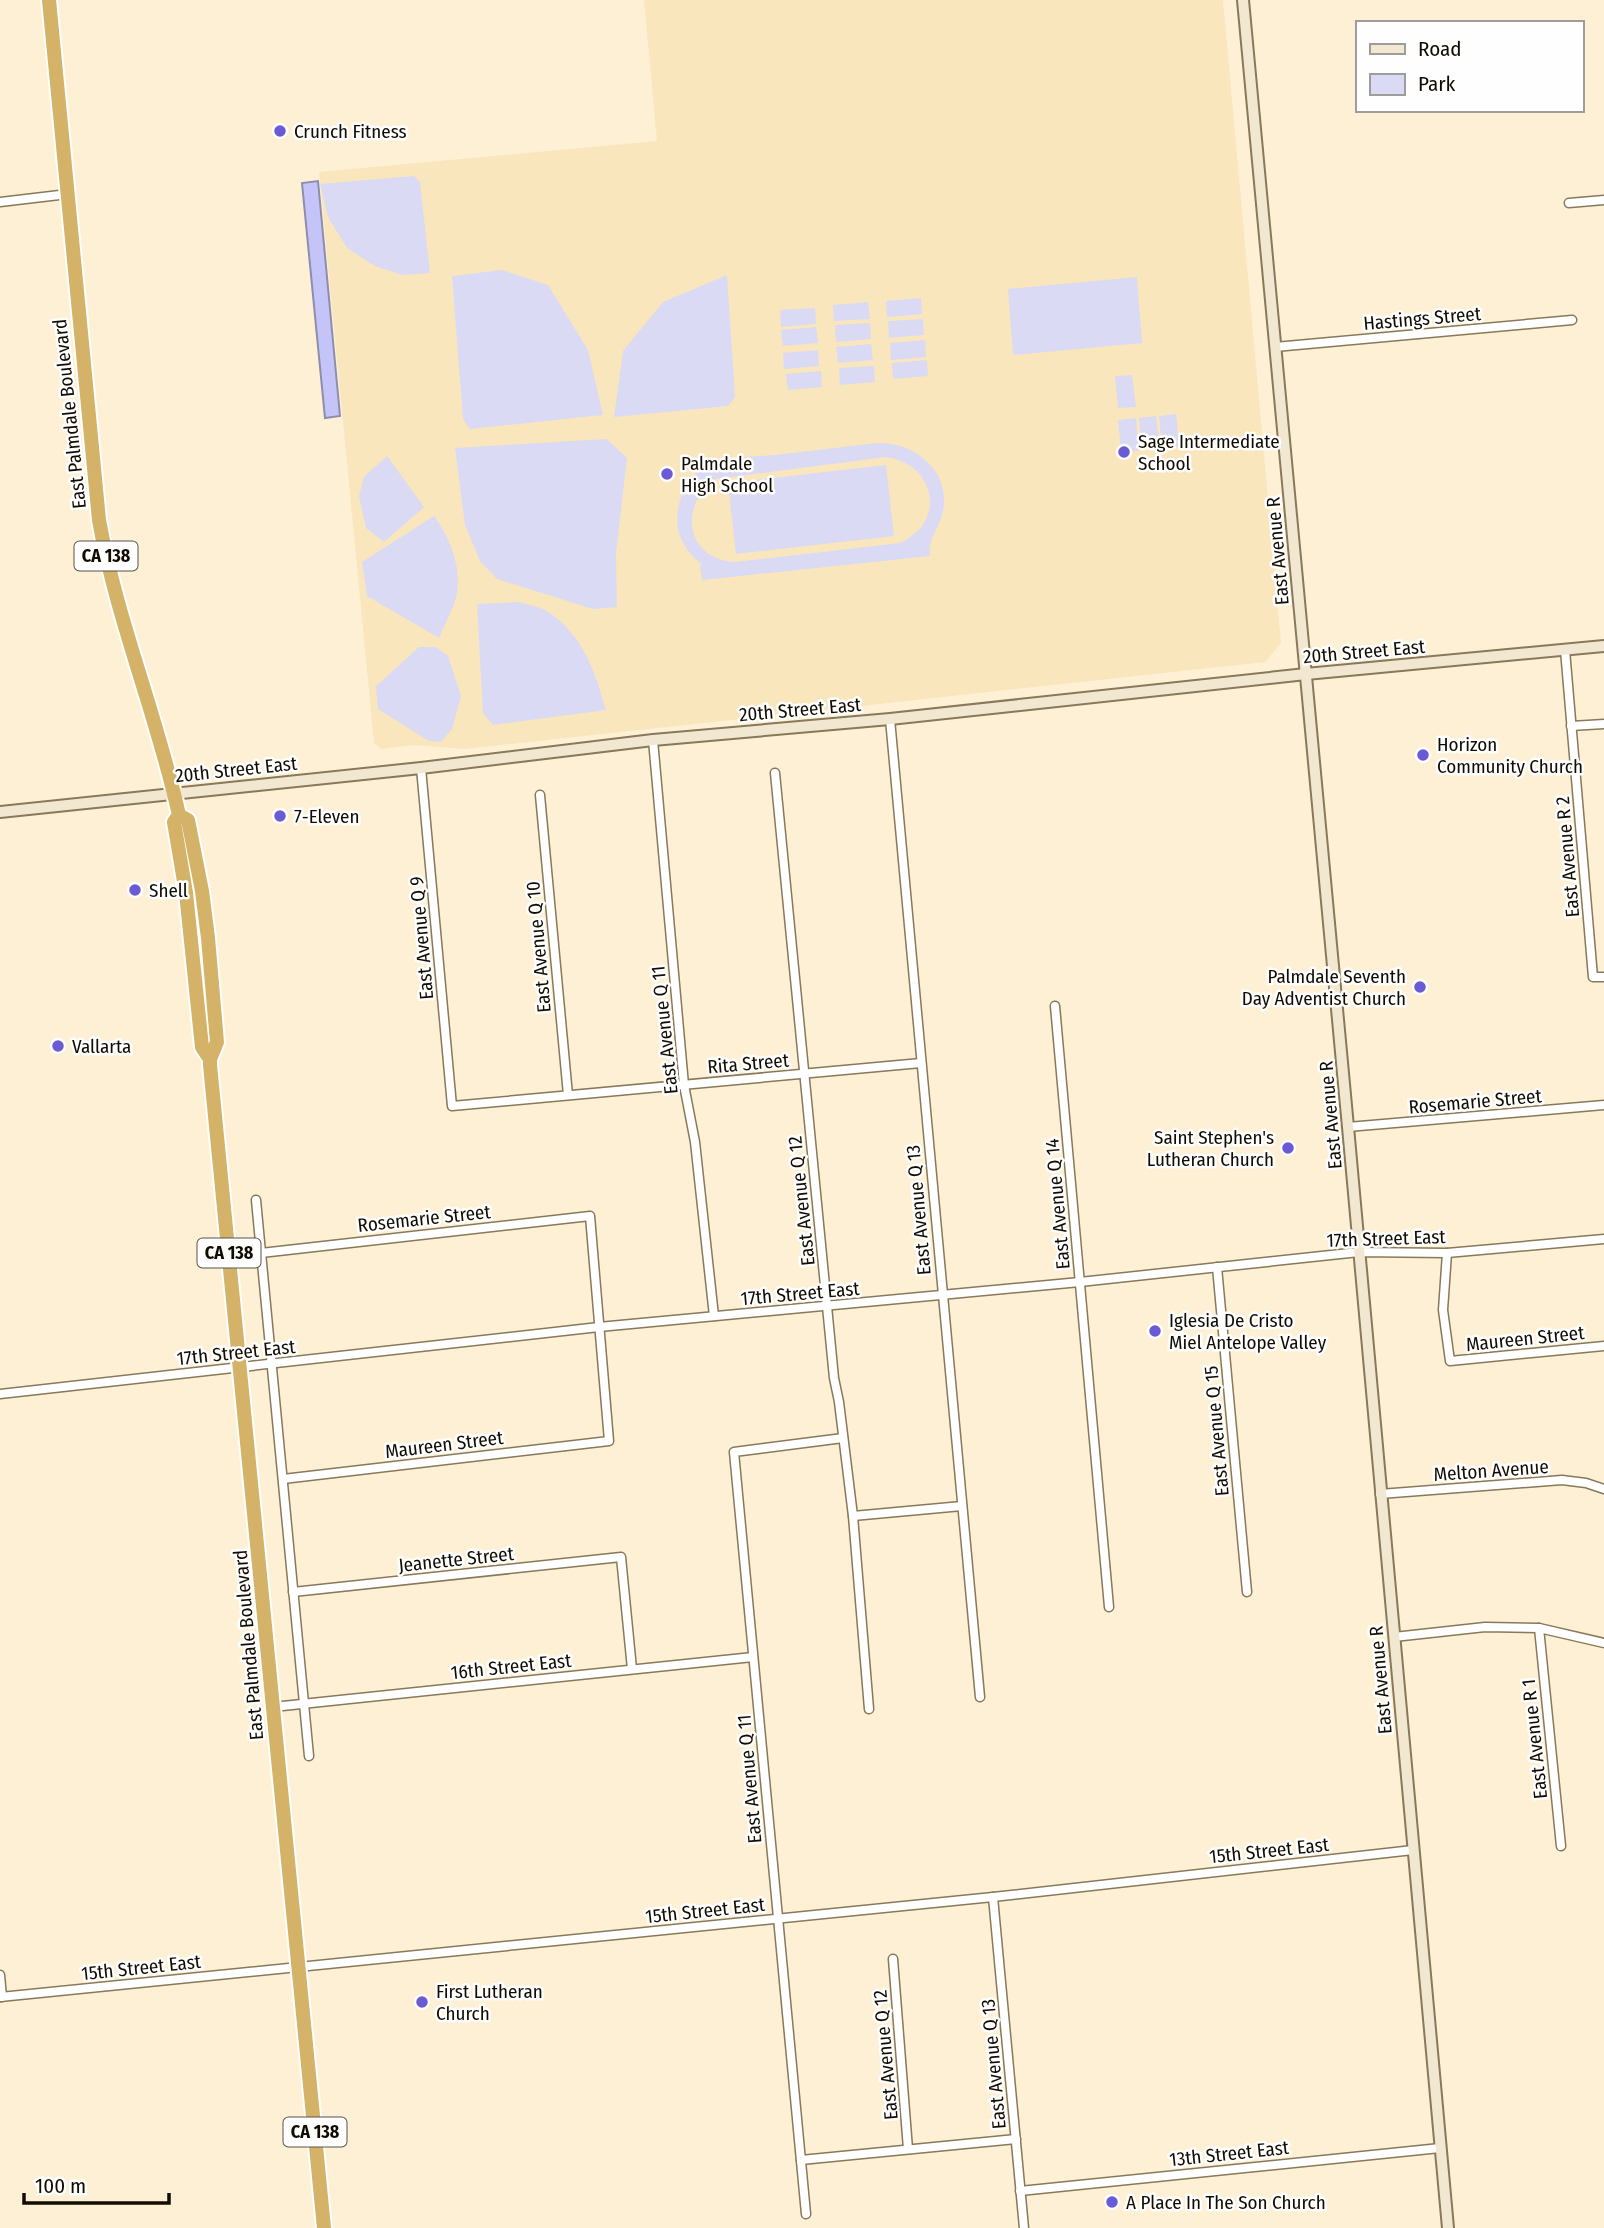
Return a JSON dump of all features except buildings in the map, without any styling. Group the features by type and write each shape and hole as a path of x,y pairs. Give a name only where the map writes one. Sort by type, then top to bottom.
{"highway":[{"name":"East Palmdale Boulevard","path":"49,0 99,520 115,591 179,815 174,822 191,940 202,1047 210,1059 324,2228"},
{"name":"East Palmdale Boulevard","path":"179,815 188,820 202,891 217,1042 210,1059"},
{"path":"191,940 196,945 205,999 209,1009 214,1012"}],"main road":[{"name":"East Avenue R","path":"1243,0 1448,2228"},
{"name":"20th Street East","path":"0,812 421,768 653,740 890,719 1306,674 1604,646"}],"street":[{"path":"0,202 68,194"},
{"path":"1569,203 1604,200"},
{"name":"Hastings Street","path":"1275,347 1572,320"},
{"name":"East Avenue R 2","path":"1565,650 1593,977 1604,976"},
{"name":"East Avenue Q 13","path":"890,719 980,1697"},
{"path":"1572,726 1604,724"},
{"name":"East Avenue Q 11","path":"653,740 684,1085 695,1142 714,1316"},
{"name":"East Avenue Q 9","path":"421,768 452,1106"},
{"name":"East Avenue Q 12","path":"775,773 834,1378 853,1516 869,1709"},
{"name":"East Avenue Q 10","path":"540,795 568,1095"},
{"name":"East Avenue Q 14","path":"1055,1006 1110,1607"},
{"name":"Rita Street","path":"452,1106 921,1063"},
{"name":"Rosemarie Street","path":"1348,1127 1604,1105"},
{"path":"256,1200 309,1756"},
{"name":"Rosemarie Street","path":"261,1252 590,1216 599,1327"},
{"name":"17th Street East","path":"0,1394 599,1327 828,1307 1359,1252 1447,1253 1604,1239"},
{"name":"Maureen Street","path":"1447,1253 1443,1310 1450,1361 1604,1346"},
{"name":"East Avenue Q 15","path":"1217,1268 1247,1592"},
{"name":"Maureen Street","path":"283,1479 609,1441 599,1327"},
{"name":"East Avenue Q 11","path":"806,2214 734,1452 844,1438"},
{"name":"Melton Avenue","path":"1380,1494 1562,1480 1604,1489"},
{"path":"853,1516 962,1506"},
{"name":"Jeanette Street","path":"293,1592 621,1557 632,1669"},
{"path":"1394,1637 1485,1627 1539,1628 1604,1643"},
{"name":"East Avenue R 1","path":"1539,1628 1561,1846"},
{"name":"16th Street East","path":"273,1707 753,1657"},
{"name":"15th Street East","path":"1,1997 993,1897 1413,1850"},
{"name":"East Avenue Q 13","path":"993,1897 1024,2228"},
{"name":"East Avenue Q 12","path":"893,1959 908,2150"},
{"path":"0,1975 1,1997"},
{"path":"801,2160 1016,2139"},
{"name":"13th Street East","path":"1020,2191 1440,2148"}],"shaded area":[{"name":"Palmdale High School","path":"644,0 1223,0 1281,643 1265,662 464,749 414,745 381,749 374,743 319,172 657,141"}],"green space":[{"path":"414,176 420,182 430,273 402,275 375,266 347,248 328,217 320,184"},
{"path":"502,270 548,285 588,350 603,415 470,429 463,419 452,276"},
{"path":"727,275 735,397 728,406 614,417 623,351 663,302"},
{"path":"1137,277 1142,343 1013,355 1008,289"},
{"path":"921,298 922,314 887,317 886,301"},
{"path":"868,302 870,319 834,321 833,305"},
{"path":"815,308 816,324 781,327 780,310"},
{"path":"923,319 924,335 889,338 888,321"},
{"path":"870,323 871,339 836,342 835,325"},
{"path":"816,327 818,343 783,346 781,330"},
{"path":"925,340 926,357 891,360 890,343"},
{"path":"871,344 873,360 838,363 836,347"},
{"path":"818,350 819,366 784,369 783,353"},
{"path":"927,360 928,376 893,379 892,363"},
{"path":"874,366 875,382 840,385 839,368"},
{"path":"821,371 822,387 788,390 786,374"},
{"path":"1132,375 1136,407 1118,408 1115,376"},
{"path":"1176,414 1179,446 1162,448 1159,416"},
{"path":"1156,416 1160,448 1142,450 1139,418"},
{"path":"1136,418 1139,450 1121,452 1118,420"},
{"path":"607,439 627,458 616,553 617,607 593,609 497,579 480,561 465,525 455,448"},
{"path":"877,443 904,447 916,453 927,461 941,483 943,511 932,538 930,556 702,580 702,565 682,541 677,519 683,492 702,469 728,459","holes":["886,457 903,462 916,470 925,482 929,508 925,522 915,534 900,543 735,562 719,559 706,552 697,542 692,517 703,490 715,479"]},
{"path":"387,456 424,507 384,542 366,528 359,496 364,477"},
{"path":"886,465 894,536 736,554 728,483"},
{"path":"434,516 450,545 458,579 455,601 439,638 367,596 362,562"},
{"path":"519,602 547,611 572,633 587,656 606,710 493,725 483,713 477,604"},
{"path":"419,647 436,647 448,656 461,696 452,729 441,742 429,741 378,709 376,686"}],"water":[{"path":"318,181 340,416 325,418 302,183"}],"place":[{"name":"Crunch Fitness","path":"280,131"},
{"name":"Sage Intermediate School","path":"1124,452"},
{"name":"Palmdale High School","path":"667,474"},
{"name":"Horizon Community Church","path":"1423,755"},
{"name":"7-Eleven","path":"280,816"},
{"name":"Shell","path":"135,890"},
{"name":"Palmdale Seventh Day Adventist Church","path":"1420,987"},
{"name":"Vallarta","path":"58,1046"},
{"name":"Saint Stephen's Lutheran Church","path":"1288,1148"},
{"name":"Iglesia De Cristo Miel Antelope Valley","path":"1155,1331"},
{"name":"First Lutheran Church","path":"422,2002"},
{"name":"A Place In The Son Church","path":"1112,2202"}]}
